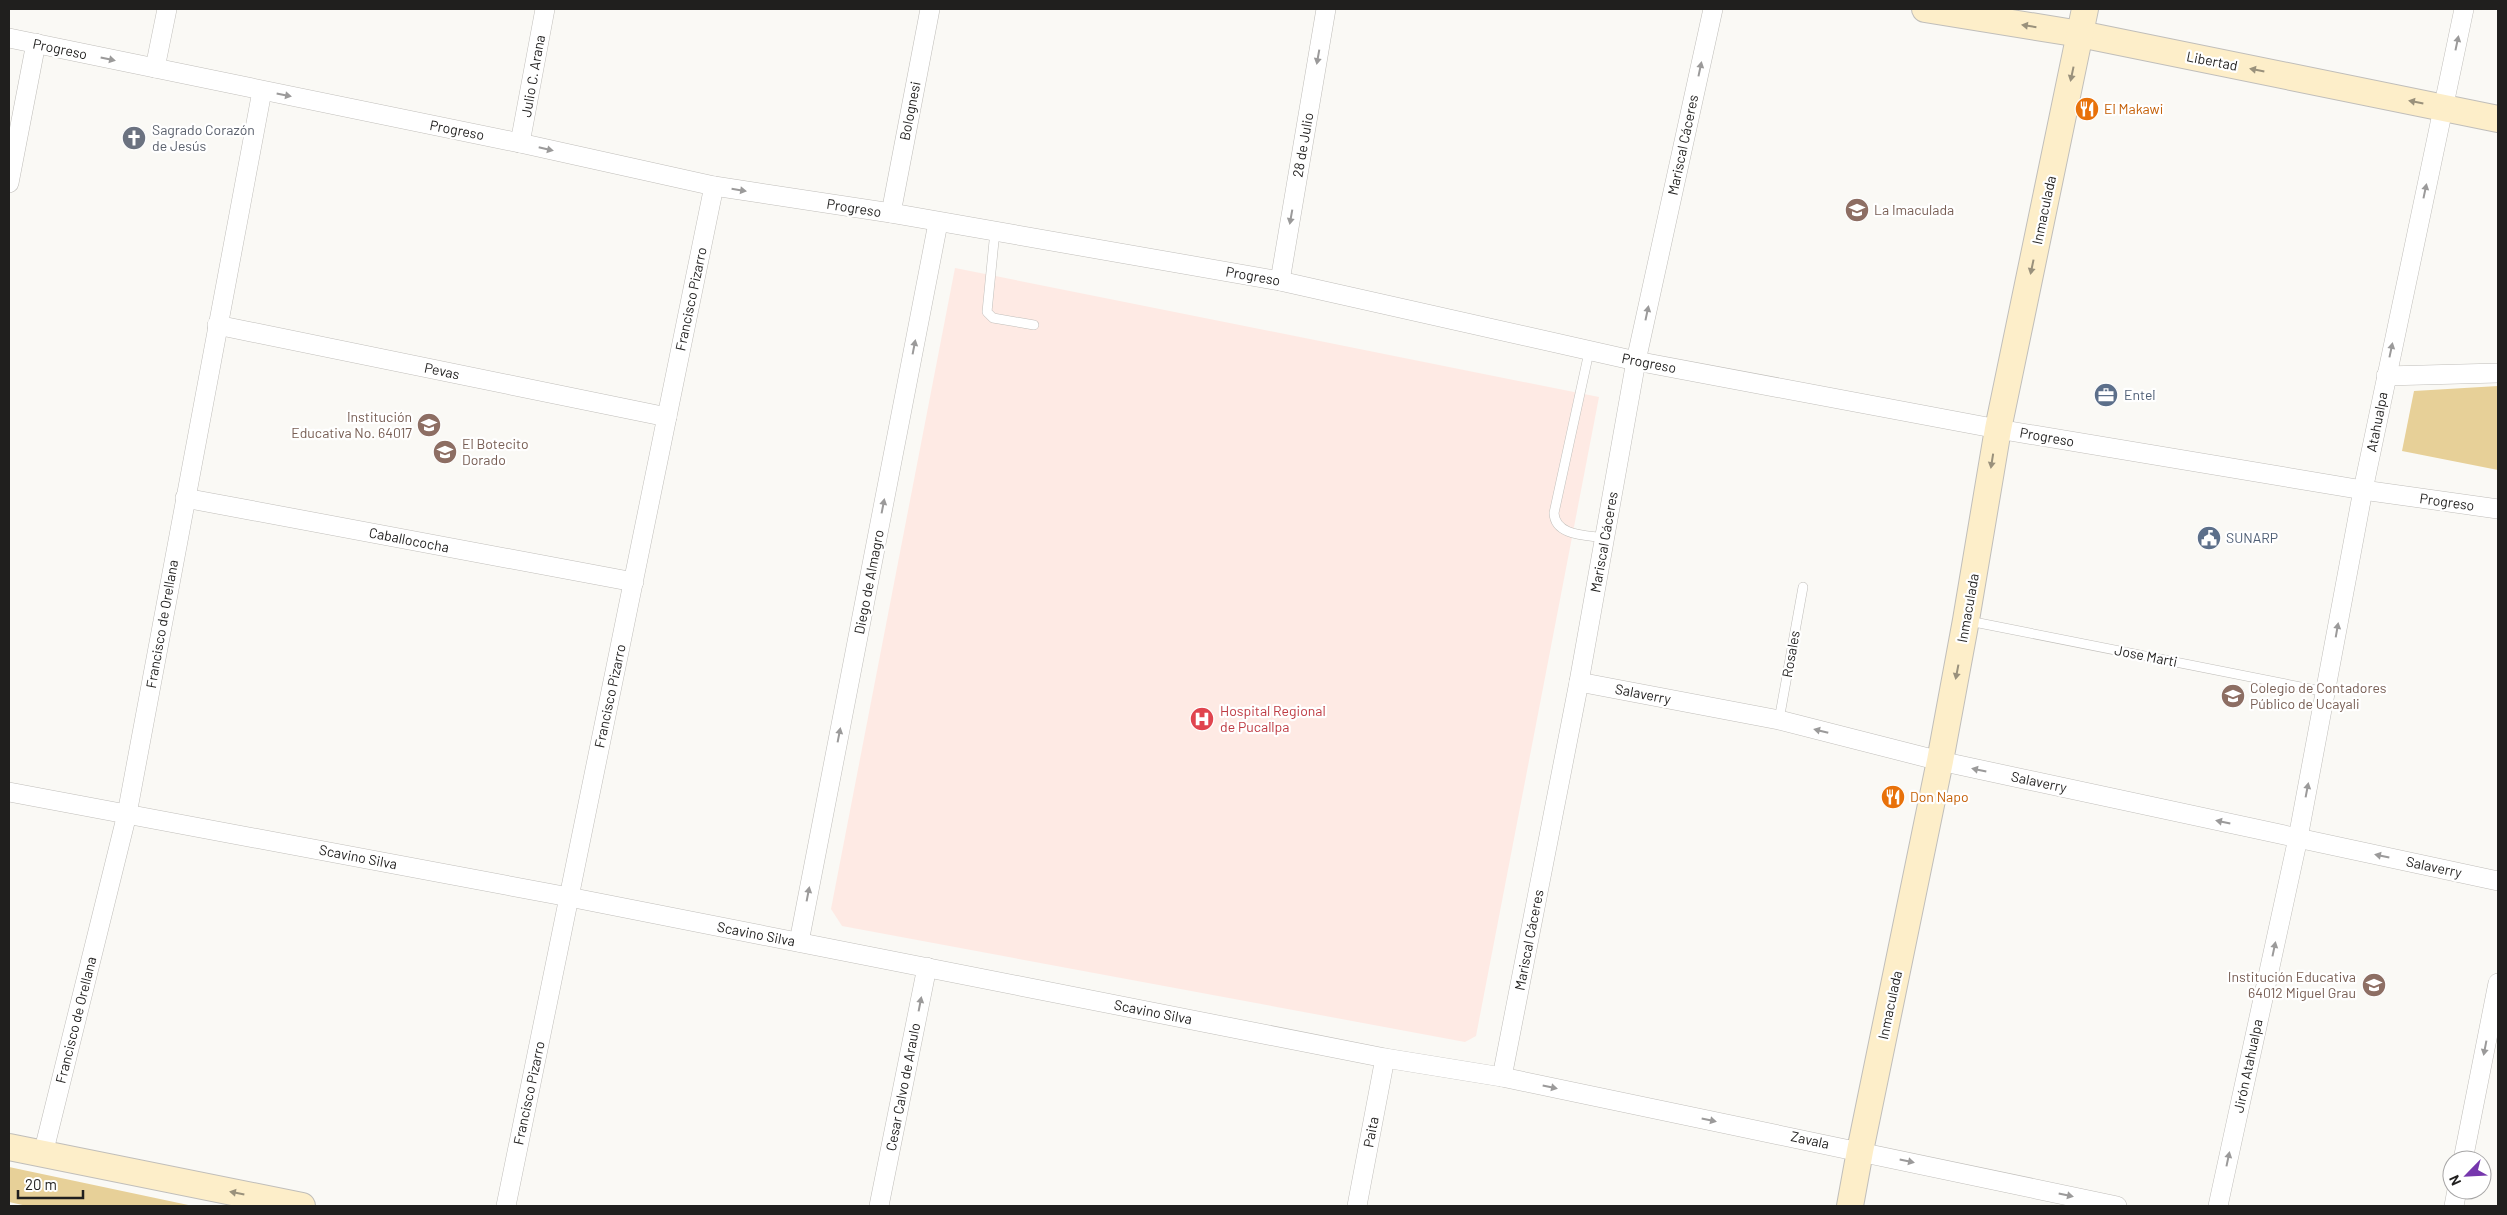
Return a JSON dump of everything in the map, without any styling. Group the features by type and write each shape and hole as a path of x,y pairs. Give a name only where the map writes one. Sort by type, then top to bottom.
{"street":[{"path":"155,68 167,9"},
{"name":"Julio C. Arana","path":"520,143 545,9"},
{"name":"Bolognesi","path":"891,213 930,9"},
{"name":"28 de Julio","path":"1280,281 1326,9"},
{"name":"Mariscal Cáceres","path":"1502,1077 1579,682 1636,361 1713,9"},
{"name":"Libertad","path":"1925,9 2080,34 2498,119"},
{"name":"Inmaculada","path":"1850,1206 1940,761 1998,429 2085,9"},
{"name":"Atahualpa","path":"2298,838 2363,490 2464,9"},
{"name":"Progreso","path":"9,38 520,143 714,186 891,213 938,223 995,231 1280,281 1589,352 1636,361 1998,429 2363,490 2498,509"},
{"path":"9,183 36,44"},
{"name":"Francisco de Orellana","path":"43,1154 127,814 262,91"},
{"name":"Francisco Pizarro","path":"506,1206 714,186"},
{"name":"Diego de Almagro","path":"799,942 938,223"},
{"name":"Pevas","path":"217,325 667,417"},
{"path":"2386,376 2498,373"},
{"name":"Caballococha","path":"185,498 634,582"},
{"name":"Salaverry","path":"1579,682 1779,720 1940,761 2498,881"},
{"name":"Scavino Silva","path":"9,792 569,897 1385,1058 1502,1077"},
{"name":"Jirón Atahualpa","path":"2218,1206 2298,838"},
{"name":"Cesar Calvo de Araulo","path":"879,1206 927,967"},
{"path":"2465,1150 2498,983"},
{"name":"Paita","path":"1358,1206 1385,1058"},
{"name":"Zavala","path":"1502,1077 1860,1150 2117,1206"},
{"path":"9,1147 302,1206"}],"lane":[{"path":"995,231 987,312 993,318 1034,325"},
{"path":"1589,352 1556,503 1555,522 1560,529 1605,538"},
{"name":"Rosales","path":"1779,720 1803,587"},
{"name":"Jose Marti","path":"1966,620 2326,692"}],"shaded area":[{"name":"Hospital Regional de Pucallpa","path":"955,268 1599,397 1476,1036 1465,1042 842,926 831,909"},
{"path":"2498,386 2498,470 2402,451 2414,391"},
{"path":"9,1167 193,1206 27,1206 9,1202"}],"place":[{"name":"El Makawi","path":"2087,109"},
{"name":"Sagrado Corazón de Jesús","path":"134,138"},
{"name":"La Imaculada","path":"1857,210"},
{"name":"Entel","path":"2106,395"},
{"name":"Institución Educativa No. 64017","path":"429,425"},
{"name":"El Botecito Dorado","path":"445,452"},
{"name":"SUNARP","path":"2209,538"},
{"name":"Colegio de Contadores Público de Ucayali","path":"2233,696"},
{"name":"Hospital Regional de Pucallpa","path":"1202,719"},
{"name":"Don Napo","path":"1893,797"},
{"name":"Institución Educativa 64012 Miguel Grau","path":"2374,985"}]}
